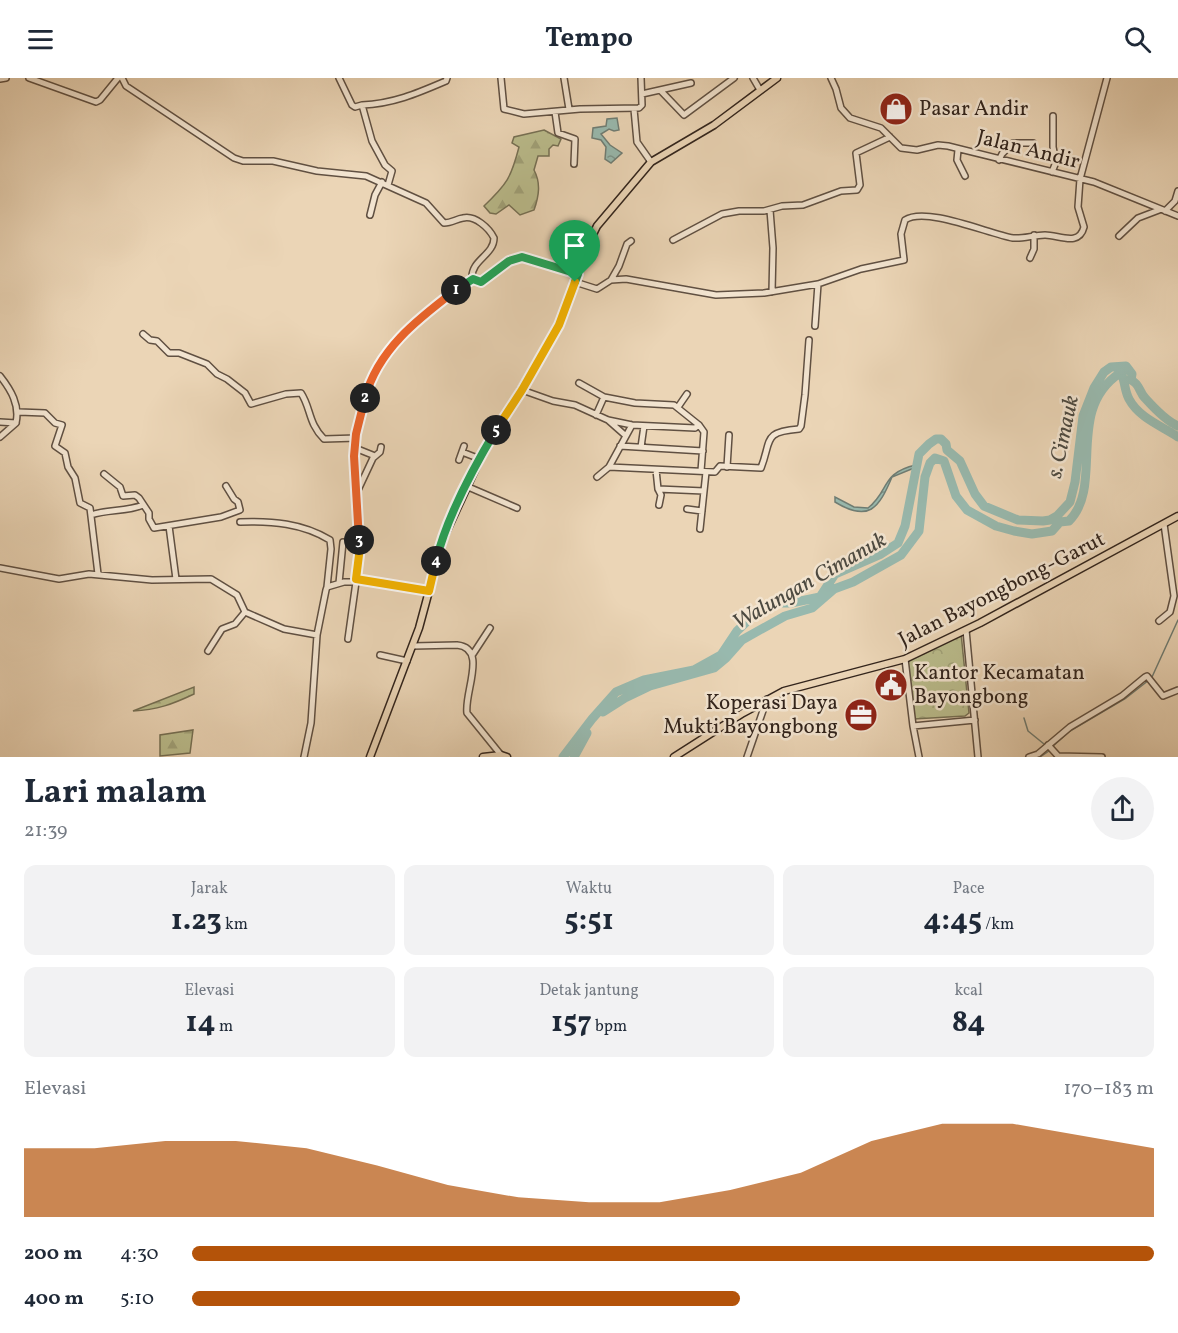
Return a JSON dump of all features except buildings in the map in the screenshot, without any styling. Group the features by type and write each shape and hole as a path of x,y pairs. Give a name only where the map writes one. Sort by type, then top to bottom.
{"main road":[{"path":"370,757 413,646 443,539 490,439 522,390 559,325 583,255 597,226 651,162 707,129 777,78"},
{"name":"Jalan Bayongbong-Garut","path":"675,757 767,699 784,691 905,659 966,630 1178,516"},
{"path":"483,757 504,756"}],"street":[{"path":"0,79 6,78"},
{"path":"29,78 96,102 120,78 126,86 234,158 243,161 273,161 317,171 359,175 385,183 426,203 444,223 469,217 478,221 491,233 494,244 473,269 473,279"},
{"path":"339,78 353,106 385,104 415,95 446,81 447,78"},
{"path":"501,78 505,109 521,113 642,107 641,78"},
{"path":"564,78 568,109"},
{"path":"661,91 685,115 734,78"},
{"path":"753,78 760,90"},
{"name":"Jalan Andir","path":"831,78 844,114 881,128 897,145 908,150 938,145 948,146 1094,182 1178,216"},
{"path":"611,280 626,279 716,295 772,292 818,284 861,270 904,260 902,229 905,220 910,217 957,221 1017,238 1046,235 1071,239 1082,233 1084,224 1078,207 1080,179 1107,78"},
{"path":"642,94 691,83"},
{"path":"362,105 372,141 385,165 392,171 392,179 385,183 375,195 370,215"},
{"path":"634,109 637,142 651,162"},
{"path":"555,112 558,133 573,137 575,140 574,164"},
{"path":"1052,172 1056,162 1053,147 1053,116"},
{"path":"673,240 722,214 803,205 841,191 857,190 860,184 856,153 890,137"},
{"path":"999,160 1013,143 1033,143"},
{"path":"958,150 957,159 965,176"},
{"path":"1119,237 1138,218 1163,211 1175,201 1178,191"},
{"path":"770,210 773,248 772,292"},
{"path":"1030,258 1034,249 1034,236"},
{"path":"575,282 597,289 611,280 627,244 631,241"},
{"path":"473,279 481,282 509,261 522,257 578,274"},
{"path":"348,639 360,547 357,532 355,448 357,427 366,393 392,345 441,302 473,279"},
{"path":"815,326 818,284"},
{"path":"143,334 157,341 168,352 179,353 207,364 217,374 235,384 245,393 251,404 289,393 301,393 305,399 310,419 324,439 357,438"},
{"path":"609,467 715,472 720,466 761,468 772,436 780,430 800,428 806,396 810,340"},
{"path":"0,376 10,391 19,412 16,423 0,437"},
{"path":"579,383 604,397 635,403 674,405 699,425 704,432 704,491 700,529"},
{"path":"522,390 553,401 575,405 608,420 632,425 695,428 699,425"},
{"path":"678,407 687,394"},
{"path":"596,415 604,397"},
{"path":"19,412 45,413 55,423 62,425 56,447 65,453 68,467 75,478 78,500 82,505 90,508 98,574"},
{"path":"608,420 626,435"},
{"path":"0,422 16,423"},
{"path":"597,477 609,467 632,425"},
{"path":"641,447 644,426"},
{"path":"727,467 729,435"},
{"path":"620,446 703,451"},
{"path":"357,490 381,447"},
{"path":"355,448 375,456"},
{"path":"459,460 463,449 480,459"},
{"path":"656,470 661,495 659,505"},
{"path":"104,474 120,487 123,496 136,496 149,513 149,519 154,528 221,517 240,510 238,502 226,486"},
{"path":"466,486 517,508"},
{"path":"658,489 704,491"},
{"path":"91,515 100,512 123,511 143,505"},
{"path":"687,509 702,510"},
{"path":"240,522 283,522 304,528 330,540 332,549 317,635 311,723 304,757"},
{"path":"1159,621 1170,612 1174,596 1164,524"},
{"path":"170,526 176,579"},
{"path":"339,583 343,542"},
{"path":"0,568 60,579 75,575 98,574 152,580 204,578 217,581 239,597 245,612 284,629 317,635"},
{"path":"327,587 356,580 429,591"},
{"path":"208,651 222,629 235,624 245,612"},
{"path":"472,654 490,628"},
{"path":"966,630 978,757"},
{"path":"413,646 464,645 472,654 473,666 466,710 470,719 504,756"},
{"path":"380,655 407,661"},
{"path":"905,659 919,757"},
{"path":"1029,757 1048,747 1070,727 1115,702 1142,678 1147,676 1163,696 1178,690"},
{"path":"747,757 767,699"},
{"path":"913,726 975,720"},
{"path":"1048,747 1058,756 1099,757"}],"green space":[{"path":"544,130 561,139 558,146 553,145 549,149 549,156 538,156 534,170 538,180 538,190 534,210 520,215 509,205 496,214 490,213 484,206 507,180 516,158 519,147 512,143 514,137"},
{"path":"961,633 969,713 965,716 914,719 905,658"},
{"path":"194,687 194,694 179,701 157,708 133,711"},
{"path":"193,730 190,753 160,756 160,735"}],"water":[{"path":"617,118 619,130 609,129 601,134 610,145 622,153 611,163 605,159 606,147 601,140 592,138 593,128 606,126 607,119"},
{"path":"916,465 916,473 914,468 892,477"},
{"path":"892,477 882,497 871,509 856,511 835,502 835,497 854,507 868,508 875,502"}],"waterway":[{"name":"s. Cimauk","path":"563,757 616,692 644,680 694,670 721,655 737,631 758,611 773,603 791,603 820,597 835,574 881,554 898,543 905,526 919,454 936,439 941,439 946,444 947,450 960,461 975,494 984,506 1018,520 1043,521 1057,516 1070,502 1075,482 1083,416 1094,388 1104,372 1111,367 1126,366 1132,374 1131,380 1145,398 1165,418 1178,426"},
{"name":"Walungan Cimanuk","path":"603,712 650,686 714,668 742,640 785,616 812,608 834,589 853,582 901,555 919,531 925,477 930,463 935,458 944,461 956,496 967,510 996,526 1032,534 1052,531 1060,522 1069,521 1079,506 1084,488 1093,407 1103,389 1120,373 1133,406 1178,437"},
{"path":"1152,677 1178,620"},
{"path":"1052,747 1070,731 1126,698 1149,680"},
{"path":"1024,718 1028,731 1044,744"},
{"name":"Walungan Cimanuk","path":"574,757 587,733"},
{"path":"1040,757 1049,751"}],"place":[{"name":"Pasar Andir","path":"896,109"},
{"name":"Kantor Kecamatan Bayongbong","path":"891,685"},
{"name":"Koperasi Daya Mukti Bayongbong","path":"861,715"}],"route":[{"path":"522,257 550,264 578,274 575,282 559,325 522,390 490,439 457,506 443,539 429,591 356,579 360,547 357,532 358,503 354,467 356,434 366,393 392,345 419,320 463,286 473,279 481,282 515,258 522,257"}]}
